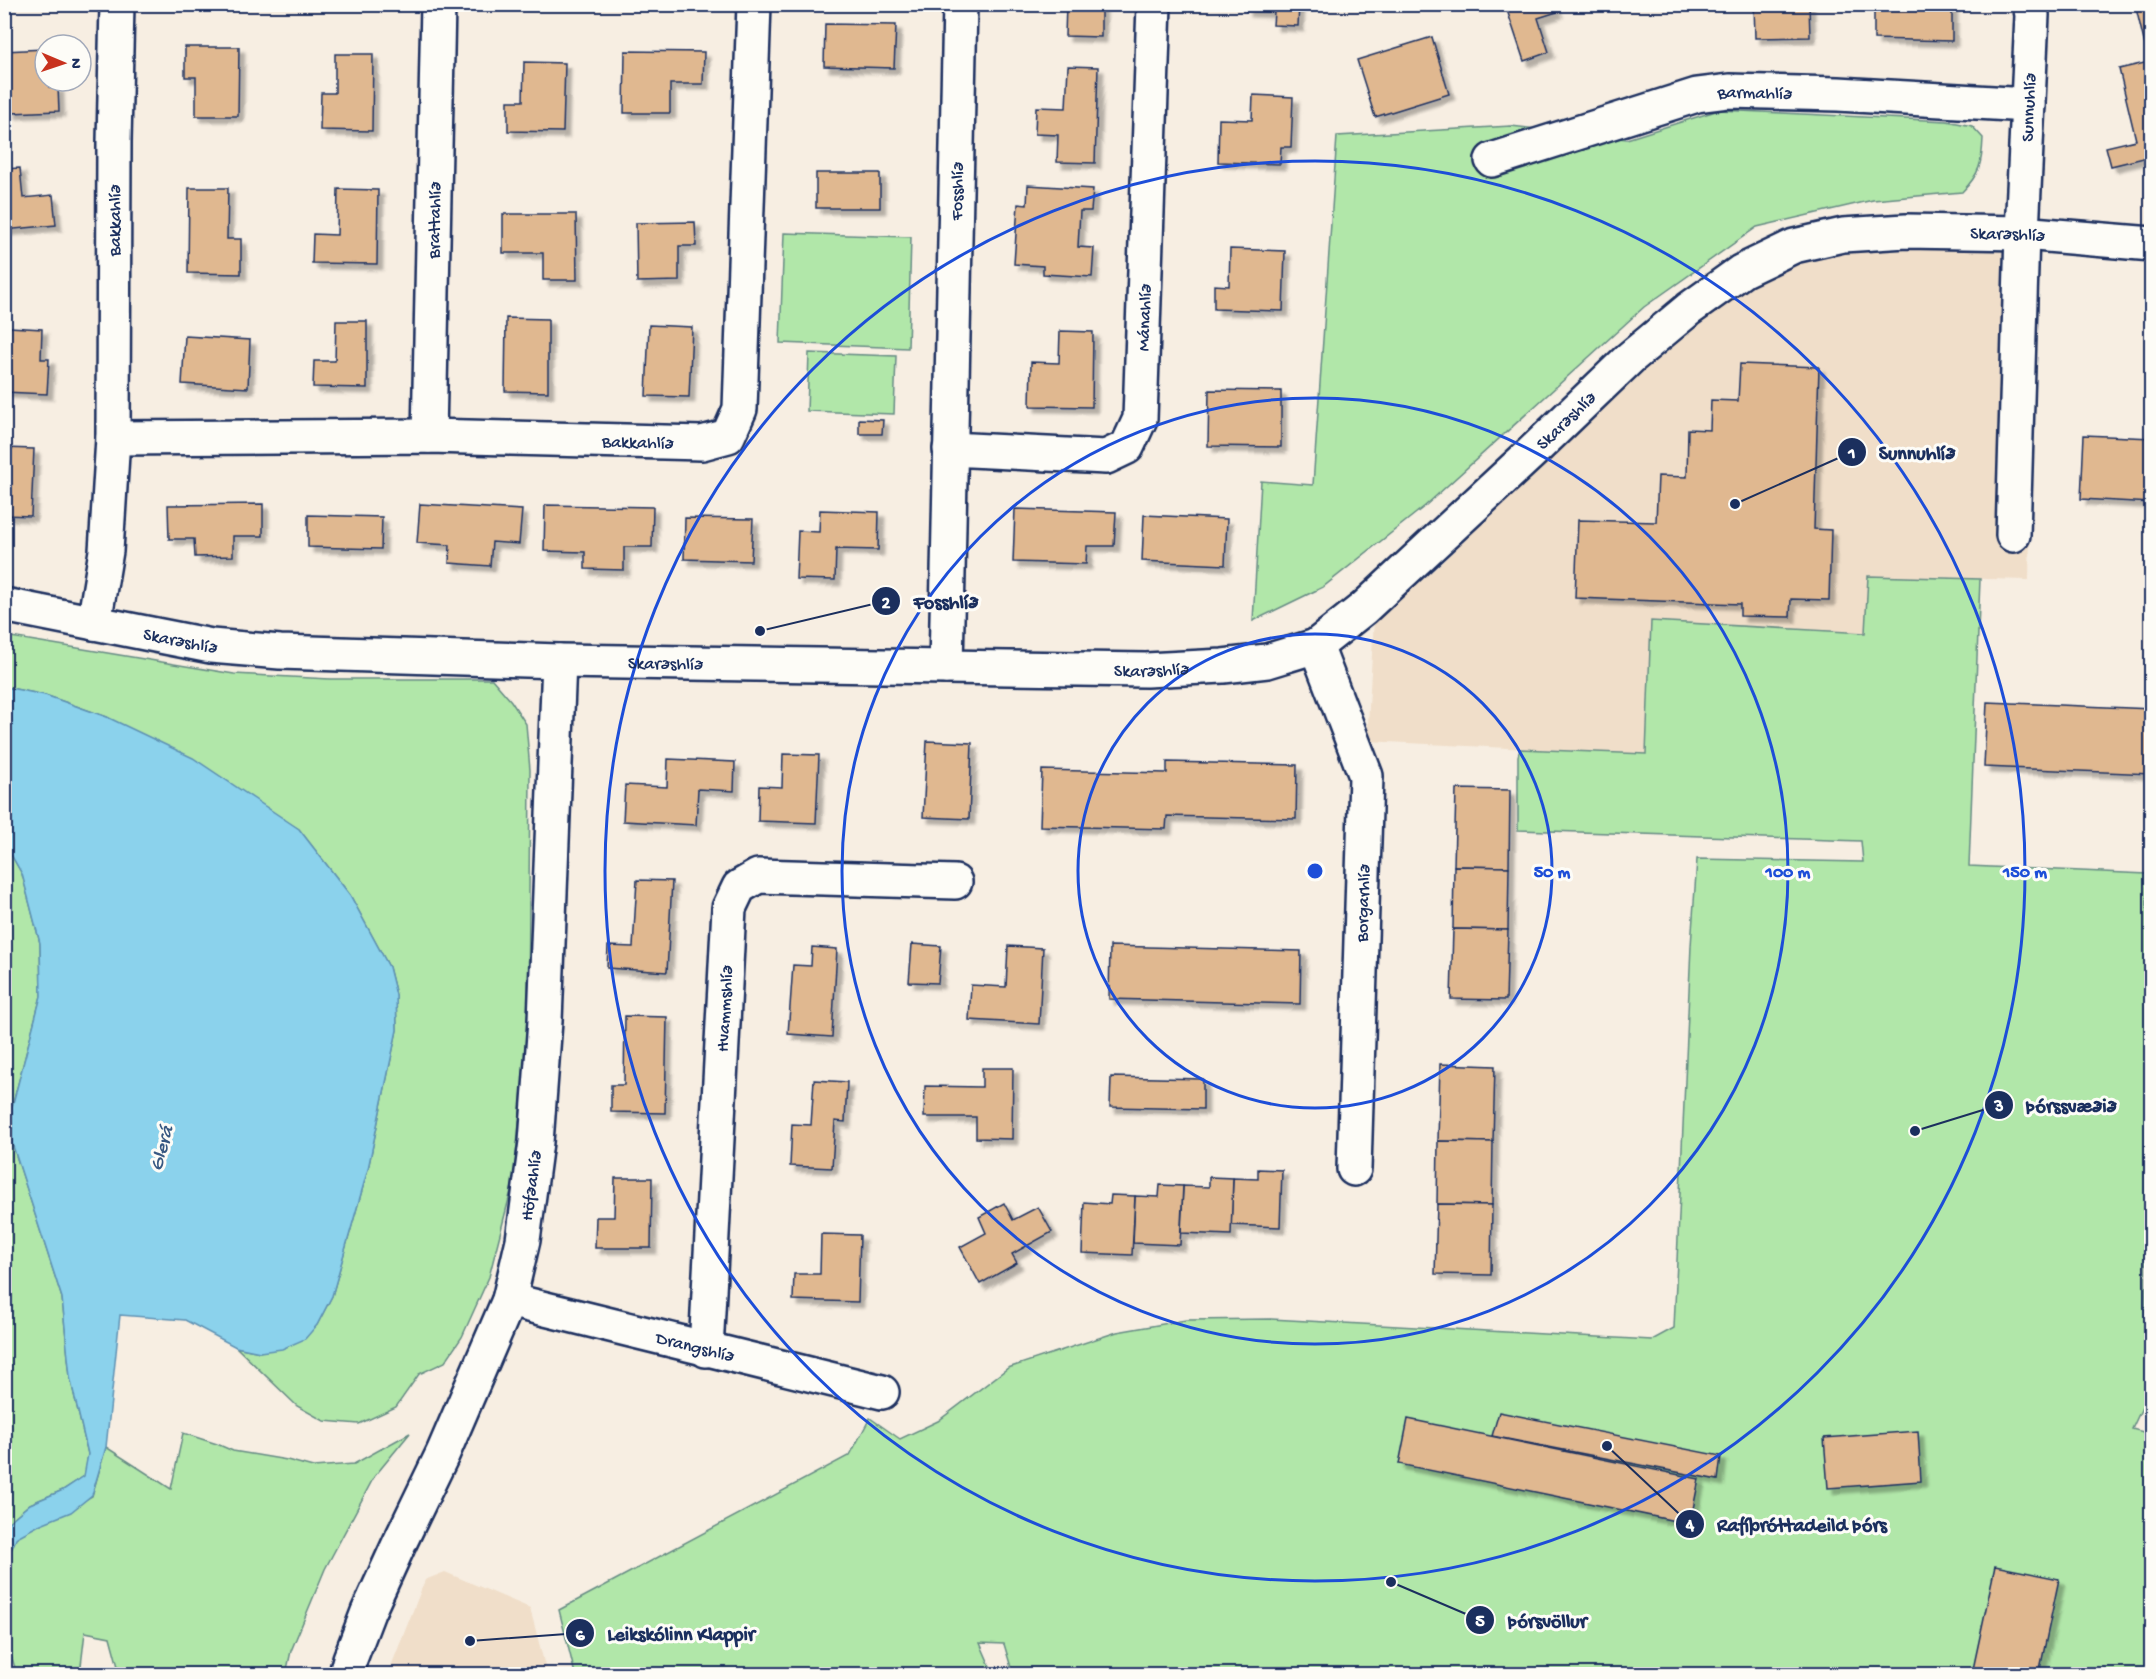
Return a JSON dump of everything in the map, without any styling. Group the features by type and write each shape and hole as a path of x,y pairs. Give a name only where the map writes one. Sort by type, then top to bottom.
{"street":[{"name":"Bakkahlíð","path":"94,623 106,551 113,438 117,4"},
{"name":"Brattahlíð","path":"429,436 438,4"},
{"name":"Bakkahlíð","path":"113,438 429,436 702,443 728,436 740,409 754,4"},
{"name":"Fosshlíð","path":"946,667 960,4"},
{"name":"Mánahlíð","path":"951,449 1106,457 1127,447 1140,419 1154,4"},
{"name":"Sunnuhlíð","path":"2013,535 2022,233 2032,15 2030,4"},
{"name":"Barmahlíð","path":"1492,160 1697,96 1729,91 1838,94 2028,105"},
{"name":"Skarðshlíð","path":"4,605 211,646 280,652 559,661 1146,670 1267,661 1316,646 1364,608 1530,454 1629,358 1689,309 1742,271 1794,246 1844,235 1906,231 2022,233 2151,244"},
{"name":"Borgarhlíð","path":"1316,646 1366,776 1354,1169"},
{"name":"Höfðahlíð","path":"346,1674 368,1612 465,1406 509,1300 523,1240 537,1131 545,1021 559,661"},
{"name":"Hvammshlíð","path":"706,1350 729,908 739,887 758,876 956,882"},
{"name":"Drangshlíð","path":"509,1300 882,1392"}],"shaded area":[{"path":"1906,247 2036,251 2029,580 1868,576 1865,633 1651,621 1646,755 1367,741 1374,620 1437,567 1640,370 1698,321 1750,284 1799,261 1846,250"},
{"path":"445,1572 530,1608 547,1674 388,1674 425,1580"}],"green space":[{"path":"1719,110 1947,121 1972,126 1983,138 1981,161 1973,179 1962,192 1873,200 1757,227 1644,307 1425,506 1323,587 1253,621 1261,481 1313,485 1337,136 1511,126 1627,139"},
{"path":"784,233 911,237 908,348 780,343"},
{"path":"809,353 896,356 894,414 807,411"},
{"path":"1868,576 1980,579 1969,866 2147,874 2145,1401 2132,1429 2151,1434 2151,1674 1013,1674 1004,1644 980,1643 990,1666 990,1674 575,1674 559,1610 850,1455 870,1418 900,1439 938,1421 1008,1368 1117,1332 1186,1320 1271,1319 1652,1340 1674,1328 1697,859 1863,862 1861,841 1518,830 1518,756 1520,749 1646,754 1651,621 1865,633"},
{"path":"5,636 234,674 330,679 492,679 511,701 526,724 530,770 528,1023 514,1179 489,1277 462,1337 445,1362 419,1374 396,1407 359,1424 324,1421 297,1406 236,1347 260,1352 317,1325 332,1296 368,1169 397,1030 396,995 389,967 350,895 299,829 107,717 45,695 5,687"},
{"path":"5,844 22,874 40,943 41,996 12,1107 12,1143 62,1298 70,1377 88,1454 85,1476 63,1490 30,1504 5,1525"},
{"path":"183,1433 233,1451 313,1467 354,1464 410,1433 374,1477 325,1569 291,1651 286,1674 120,1674 110,1637 85,1632 80,1674 17,1674 8,1646 5,1602 8,1557 16,1537 92,1496 106,1447 171,1489"}],"water":[{"name":"Glerá","path":"5,687 45,695 107,717 193,758 299,829 350,895 389,967 396,995 397,1030 368,1169 332,1296 317,1325 305,1339 282,1349 260,1352 236,1347 185,1320 120,1315 106,1447 92,1495 71,1512 17,1537 8,1557 5,1589 5,1525 30,1504 63,1490 84,1476 88,1454 70,1377 62,1298 12,1143 12,1107 41,996 40,943 22,874 5,844"}],"building":[{"path":"1066,4 1101,4 1101,37 1065,36"},
{"path":"1246,4 1299,4 1298,26 1273,25 1274,12 1246,11"},
{"path":"1505,4 1554,4 1557,12 1538,18 1549,52 1524,61"},
{"path":"1754,4 1809,4 1810,37 1755,38"},
{"path":"1952,4 1952,41 1874,39 1874,5"},
{"path":"2135,4 2152,4 2152,156 2111,166 2106,147 2136,140 2119,69 2149,62"},
{"path":"825,24 896,25 894,68 824,66"},
{"path":"1432,37 1449,94 1375,117 1357,60"},
{"path":"185,47 239,47 238,116 196,116 196,77 185,77"},
{"path":"33,50 33,93 58,93 59,111 11,113 9,85 4,86 4,51"},
{"path":"625,51 704,52 703,84 670,84 670,113 624,113"},
{"path":"335,54 373,54 372,131 320,130 321,93 335,93"},
{"path":"524,62 565,63 563,132 508,131 508,101 523,101"},
{"path":"1068,66 1098,67 1095,163 1057,162 1058,135 1035,134 1036,107 1066,108"},
{"path":"1253,95 1293,97 1291,147 1281,147 1280,164 1218,162 1219,119 1252,120"},
{"path":"20,168 23,198 53,195 56,225 4,230 4,169"},
{"path":"816,173 880,173 880,208 816,208"},
{"path":"1028,185 1093,189 1091,211 1080,211 1078,247 1094,248 1092,277 1043,274 1043,266 1014,264 1018,204 1027,205"},
{"path":"189,188 228,188 227,239 241,239 241,274 188,273"},
{"path":"338,189 378,190 377,264 312,263 313,234 337,235"},
{"path":"503,214 576,214 577,280 543,280 543,253 503,253"},
{"path":"695,222 696,246 679,246 679,281 637,282 636,223"},
{"path":"1230,249 1285,251 1283,311 1214,309 1214,285 1229,286"},
{"path":"506,318 548,319 548,392 505,391"},
{"path":"336,321 367,321 367,388 313,387 314,361 335,361"},
{"path":"649,325 692,327 689,397 646,396"},
{"path":"9,327 42,329 41,359 49,359 47,394 4,392 4,365 8,365"},
{"path":"1060,331 1093,332 1092,407 1030,406 1031,362 1059,363"},
{"path":"185,336 250,340 248,388 182,384"},
{"path":"1740,364 1819,367 1814,529 1831,530 1829,600 1791,599 1790,617 1740,616 1740,604 1575,598 1578,520 1656,522 1658,476 1687,477 1688,429 1710,430 1711,400 1738,401"},
{"path":"1209,390 1281,391 1281,447 1208,446"},
{"path":"859,419 883,420 882,434 859,434"},
{"path":"2084,435 2152,438 2152,503 2081,499"},
{"path":"4,448 34,449 31,516 4,515"},
{"path":"263,504 263,536 233,536 233,556 195,557 194,539 169,539 168,505"},
{"path":"420,504 522,510 519,544 492,542 490,566 449,563 450,545 417,543"},
{"path":"545,505 653,507 652,547 624,547 624,570 585,569 585,552 544,551"},
{"path":"1015,509 1116,512 1114,546 1087,546 1086,564 1013,562"},
{"path":"820,510 879,512 878,550 836,549 835,580 796,579 798,531 819,532"},
{"path":"308,515 382,517 381,549 308,547"},
{"path":"1144,515 1227,519 1225,565 1142,561"},
{"path":"685,518 753,519 751,561 684,559"},
{"path":"1987,702 2152,709 2152,774 1984,767"},
{"path":"927,741 972,743 969,819 923,817"},
{"path":"783,754 819,755 816,823 758,821 759,786 782,787"},
{"path":"668,759 735,762 734,791 698,789 696,825 623,821 625,785 667,787"},
{"path":"1167,762 1297,765 1296,819 1167,816 1166,829 1040,826 1042,770 1167,773"},
{"path":"1456,789 1510,790 1509,867 1454,866"},
{"path":"1454,866 1509,867 1508,930 1453,929"},
{"path":"637,880 672,881 667,972 607,968 608,946 633,947"},
{"path":"1453,929 1508,930 1506,1000 1451,999"},
{"path":"912,944 941,946 938,983 909,982"},
{"path":"1008,946 1043,948 1039,1024 969,1020 971,985 1006,987"},
{"path":"1110,946 1301,951 1300,1004 1109,999"},
{"path":"812,947 837,949 832,1037 788,1034 793,965 811,966"},
{"path":"625,1016 667,1017 665,1113 611,1112 611,1085 624,1085"},
{"path":"1440,1064 1495,1066 1493,1142 1438,1141"},
{"path":"982,1068 1013,1068 1012,1139 976,1138 976,1117 924,1117 925,1086 982,1087"},
{"path":"1111,1077 1203,1079 1203,1109 1110,1107"},
{"path":"814,1080 847,1082 845,1122 835,1121 832,1168 790,1166 792,1124 811,1125"},
{"path":"1438,1141 1493,1142 1492,1205 1437,1204"},
{"path":"1258,1169 1282,1170 1280,1227 1231,1225 1233,1178 1258,1179"},
{"path":"1209,1177 1233,1178 1231,1235 1181,1233 1183,1186 1209,1187"},
{"path":"615,1178 652,1178 651,1248 595,1248 596,1217 614,1217"},
{"path":"1160,1185 1183,1186 1180,1245 1133,1243 1135,1196 1159,1197"},
{"path":"1111,1195 1135,1196 1132,1255 1082,1253 1084,1202 1110,1204"},
{"path":"1004,1203 1013,1220 1038,1207 1052,1232 1012,1254 1017,1263 980,1284 960,1247 986,1233 979,1217"},
{"path":"1437,1204 1492,1205 1491,1275 1435,1274"},
{"path":"821,1234 860,1235 858,1302 793,1300 794,1274 820,1274"},
{"path":"1499,1412 1721,1456 1718,1480 1492,1436"},
{"path":"1408,1419 1699,1479 1690,1524 1399,1464"},
{"path":"1918,1431 1921,1481 1828,1488 1824,1438"},
{"path":"1995,1566 2059,1579 2039,1674 1972,1674"}],"place":[{"name":"Sunnuhlíð","path":"1735,504"},
{"name":"Fosshlíð","path":"760,631"},
{"name":"Þórssvæðið","path":"1915,1131"},
{"name":"Rafíþróttadeild Þórs","path":"1607,1446"},
{"name":"Þórsvöllur","path":"1391,1582"},
{"name":"Leikskólinn Klappir","path":"470,1641"}]}
